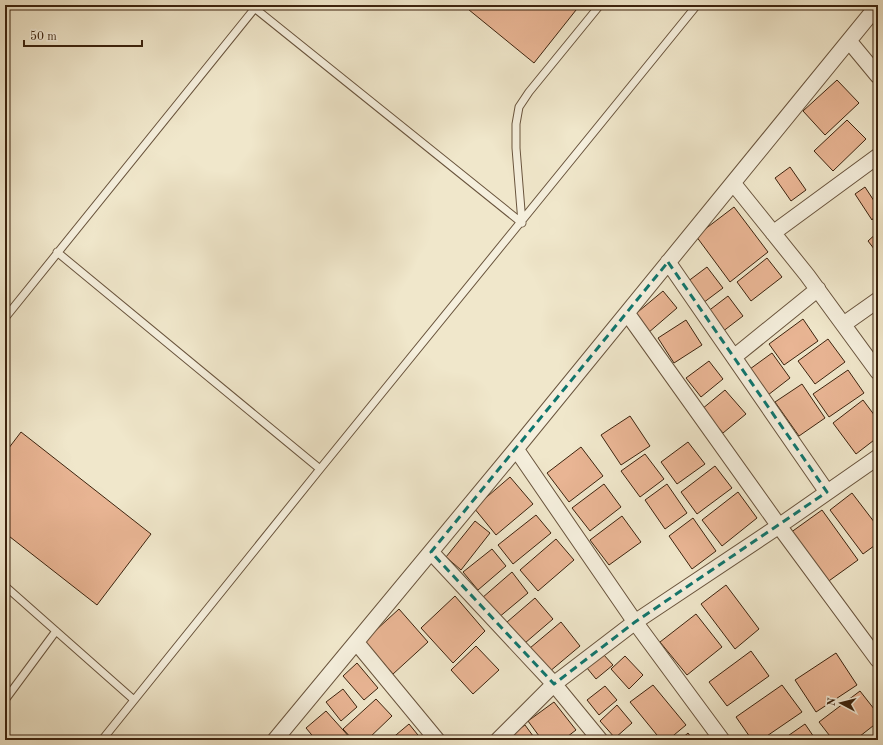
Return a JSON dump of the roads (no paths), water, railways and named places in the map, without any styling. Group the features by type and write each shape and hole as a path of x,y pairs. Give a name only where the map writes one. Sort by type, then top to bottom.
{"street":[{"path":"275,740 516,449 878,5"},
{"path":"849,41 878,76"},
{"path":"773,233 878,156"},
{"path":"733,183 818,289 878,372"},
{"path":"668,262 827,492"},
{"path":"734,357 818,289"},
{"path":"844,324 878,300"},
{"path":"627,313 778,526 878,660"},
{"path":"516,449 635,622 722,740"},
{"path":"498,740 554,684 635,622 878,457"},
{"path":"430,552 554,684 600,740"},
{"path":"356,642 437,740"}],"lane":[{"path":"522,222 516,148 516,124 519,107 529,92 600,5"},
{"path":"102,740 697,5"},
{"path":"5,318 253,6 522,222"},
{"path":"57,252 320,469"},
{"path":"5,586 134,700"},
{"path":"5,700 56,631"}]}
